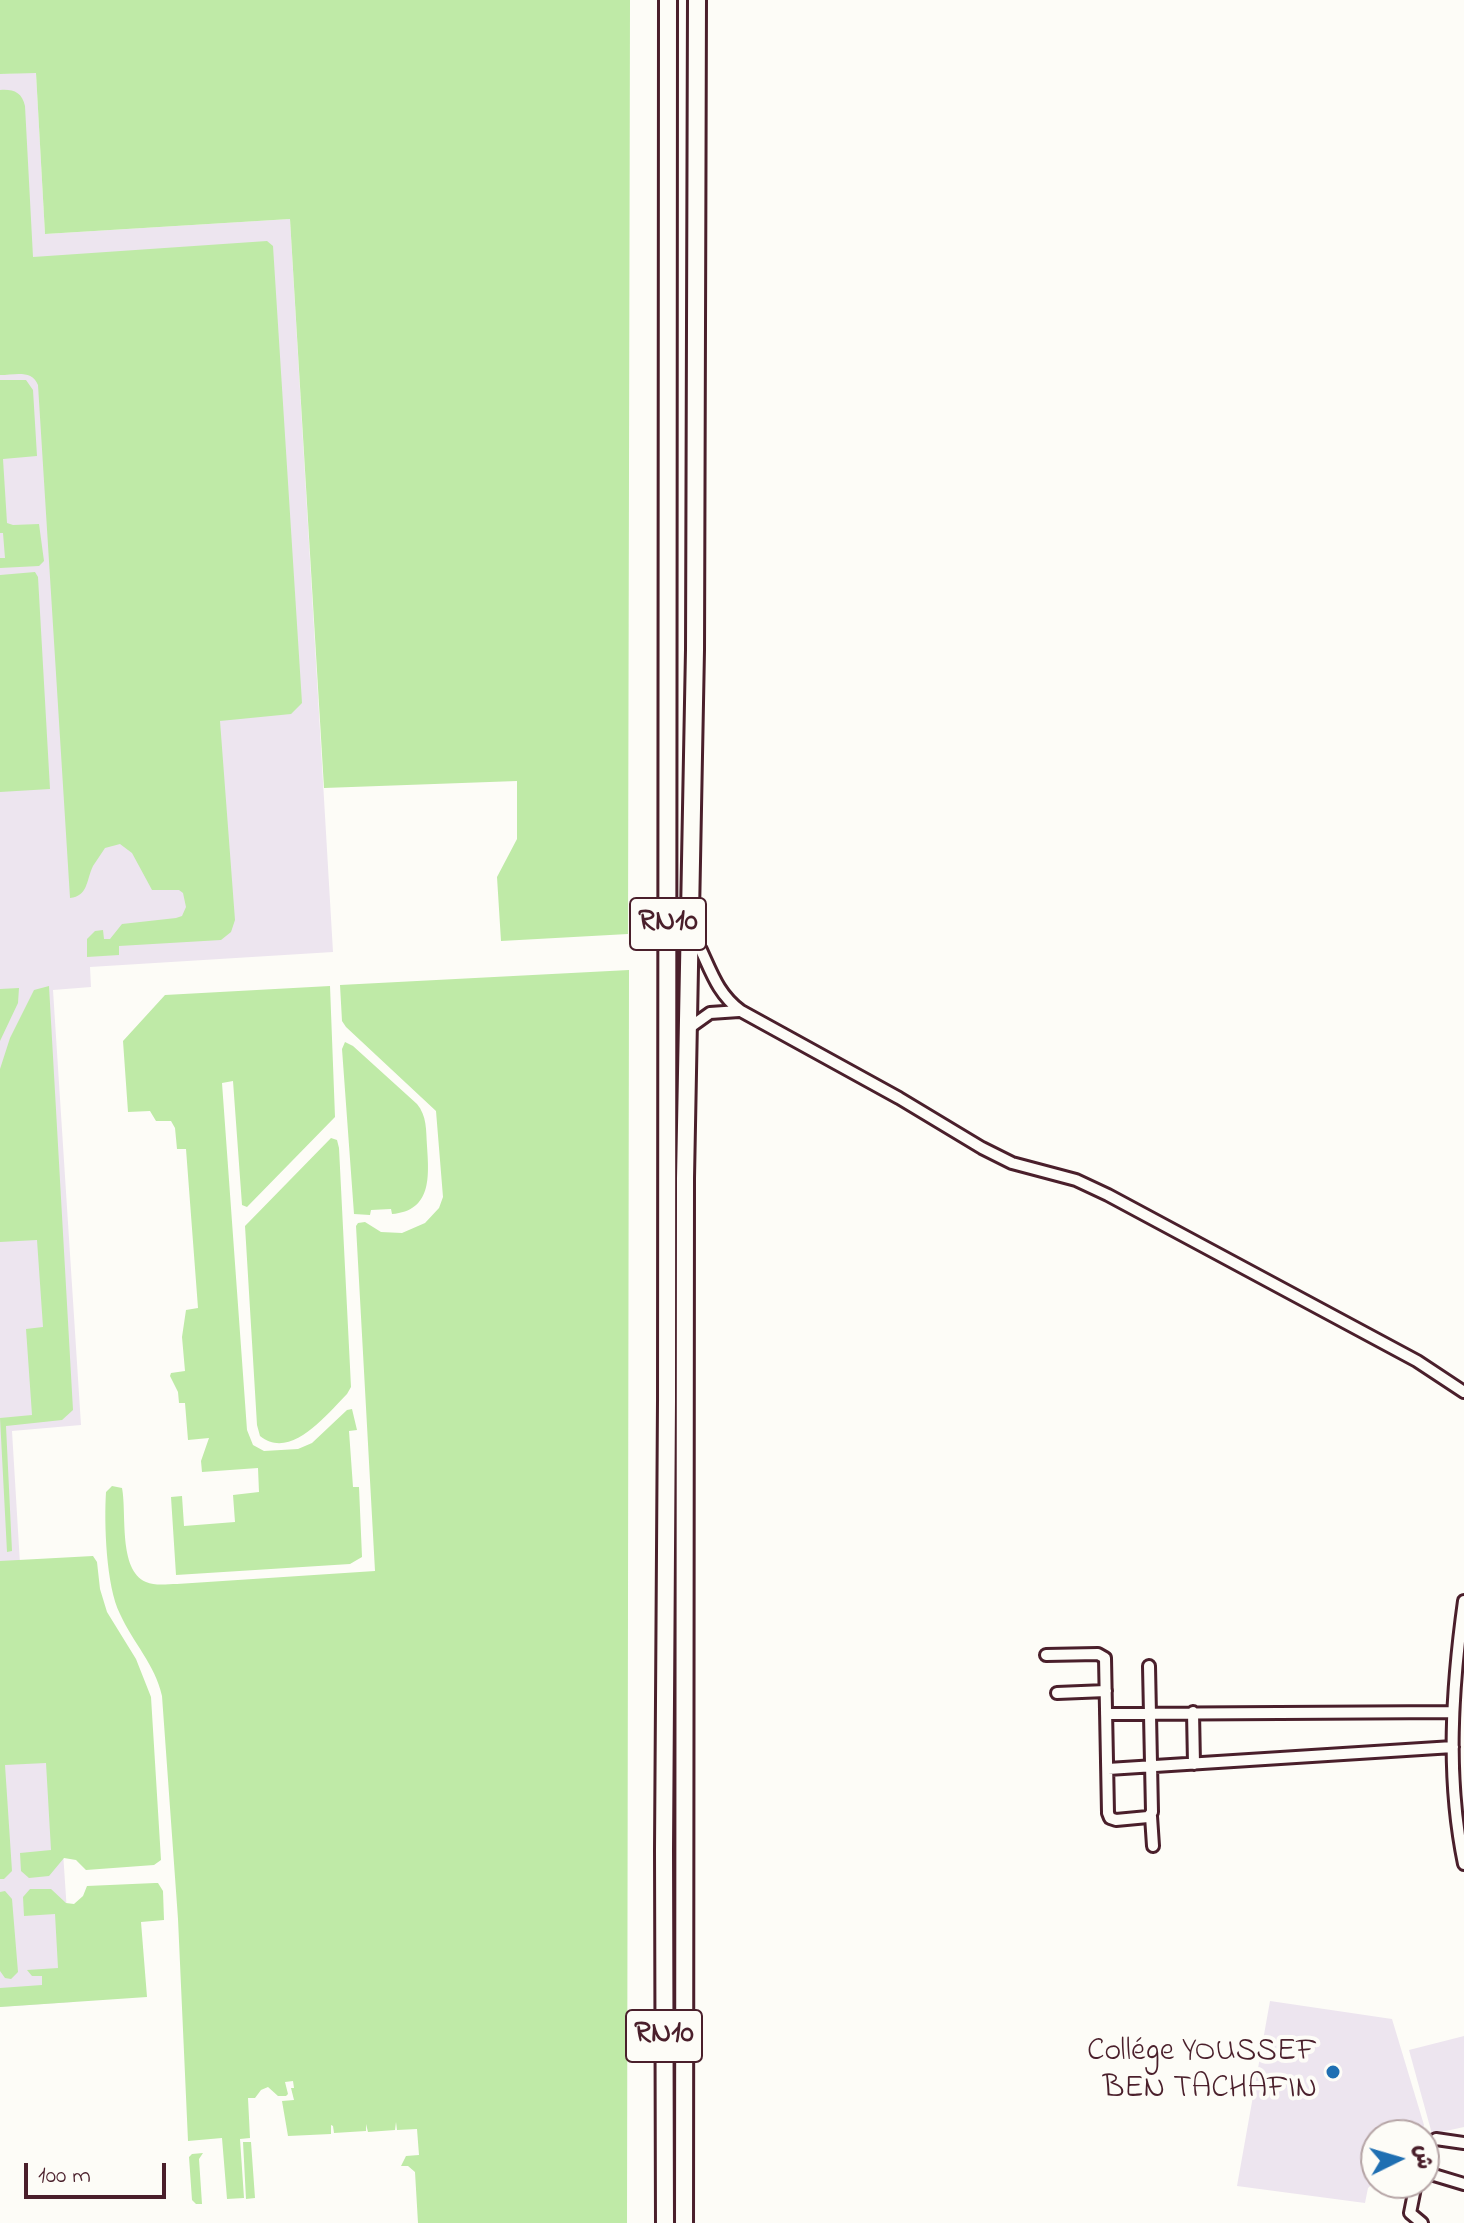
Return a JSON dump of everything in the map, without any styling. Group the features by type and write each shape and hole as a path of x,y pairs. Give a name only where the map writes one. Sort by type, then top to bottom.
{"highway":[{"name":"RN10","path":"665,2223 668,0"},
{"name":"RN10","path":"684,2223 685,1178 695,650 697,0"},
{"path":"668,944 689,943"},
{"path":"664,1849 686,1849"}],"street":[{"path":"689,943 701,950 719,989 741,1011 899,1098 982,1148 1012,1163 1076,1180 1108,1195 1417,1361 1464,1392"},
{"path":"689,1028 710,1013 741,1011"},
{"path":"1464,1601 1453,1712 1454,1792 1464,1864"},
{"path":"1046,1655 1103,1656 1110,1818 1151,1816"},
{"path":"1149,1666 1153,1846"},
{"path":"1057,1693 1106,1691"},
{"path":"1193,1712 1194,1764"},
{"path":"1106,1714 1453,1712"},
{"path":"1108,1769 1453,1747"},
{"path":"1440,2140 1464,2143"},
{"path":"1440,2177 1464,2184"},
{"path":"1413,2199 1410,2213 1422,2223"}],"shaded area":[{"path":"36,72 45,234 290,219 333,952 90,967 91,987 53,990 81,1425 12,1431 32,1763 57,1762 73,2002 0,2007 0,74"},
{"name":"Collége YOUSSEF BEN TACHAFIN","path":"1270,2001 1392,2019 1422,2119 1360,2119 1360,2199 1366,2199 1365,2203 1237,2186"},
{"path":"1464,2036 1464,2127 1440,2132 1440,2119 1428,2119 1409,2050"}],"green space":[{"path":"0,0 630,0 628,934 501,941 497,877 517,839 517,781 324,788 290,219 45,234 36,73 0,74"},
{"path":"0,90 16,92 25,106 33,257 267,241 273,246 302,703 291,714 220,721 235,920 231,932 221,940 119,946 119,955 87,957 87,939 95,931 103,930 104,939 110,939 122,924 176,918 182,916 186,907 183,893 179,890 152,890 132,853 120,844 105,848 93,866 86,887 76,897 70,898 38,385 27,375 0,375"},
{"path":"0,380 26,380 33,390 37,456 3,459 7,523 39,524 44,561 39,566 0,568 0,558 5,558 3,533 0,533"},
{"path":"35,572 38,577 50,789 0,792 0,575"},
{"path":"629,970 627,2223 418,2223 415,2172 408,2166 401,2166 406,2156 419,2155 417,2129 397,2130 396,2122 395,2130 368,2132 366,2124 366,2131 334,2133 331,2125 331,2134 288,2136 282,2101 294,2100 293,2081 285,2082 286,2096 278,2096 268,2087 255,2098 248,2098 250,2138 240,2139 244,2198 227,2199 222,2138 188,2141 178,1919 162,1696 149,1664 115,1602 107,1554 106,1492 112,1486 122,1488 127,1554 137,1576 146,1582 177,1584 375,1571 356,1226 365,1222 381,1232 402,1233 425,1223 439,1208 443,1197 436,1111 346,1027 342,1021 340,985"},
{"path":"49,986 73,1410 62,1420 6,1426 12,1551 7,1552 0,1418 32,1415 26,1329 43,1327 37,1240 0,1242 0,1069 10,1038 34,990"},
{"path":"330,986 335,1117 247,1207 242,1205 233,1081 222,1083 247,1430 253,1445 264,1451 298,1449 312,1443 347,1410 352,1409 357,1430 349,1431 353,1487 359,1487 362,1557 350,1564 176,1575 171,1497 182,1496 184,1526 235,1522 233,1495 259,1492 258,1468 202,1472 201,1461 209,1438 188,1440 185,1403 179,1403 178,1392 170,1376 171,1373 185,1371 182,1337 186,1310 198,1308 186,1149 177,1149 175,1128 171,1121 156,1121 150,1111 128,1112 123,1041 165,995"},
{"path":"19,988 18,1003 0,1041 0,989"},
{"path":"345,1042 417,1104 423,1113 427,1180 421,1199 405,1211 392,1214 391,1209 371,1210 370,1215 354,1214 342,1049"},
{"path":"331,1138 337,1140 339,1148 351,1387 308,1432 284,1443 272,1442 260,1436 257,1425 245,1226"},
{"path":"93,1556 97,1562 107,1612 136,1659 151,1697 161,1860 154,1865 86,1870 76,1860 64,1858 49,1876 29,1878 21,1871 20,1853 51,1850 46,1763 5,1765 12,1871 0,1879 0,1561"},
{"path":"158,1883 163,1891 164,1920 141,1922 147,1997 0,2007 0,1988 42,1985 42,1976 32,1976 27,1970 58,1968 55,1914 24,1916 23,1897 30,1889 51,1889 66,1903 74,1904 83,1896 87,1886"},
{"path":"5,1891 12,1899 18,1972 11,1979 5,1978 0,1971 0,1892"},
{"path":"243,2142 251,2142 255,2198 246,2199"},
{"path":"203,2153 199,2159 202,2204 196,2204 192,2200 189,2157"}],"place":[{"name":"Collége YOUSSEF BEN TACHAFIN","path":"1333,2072"}]}
